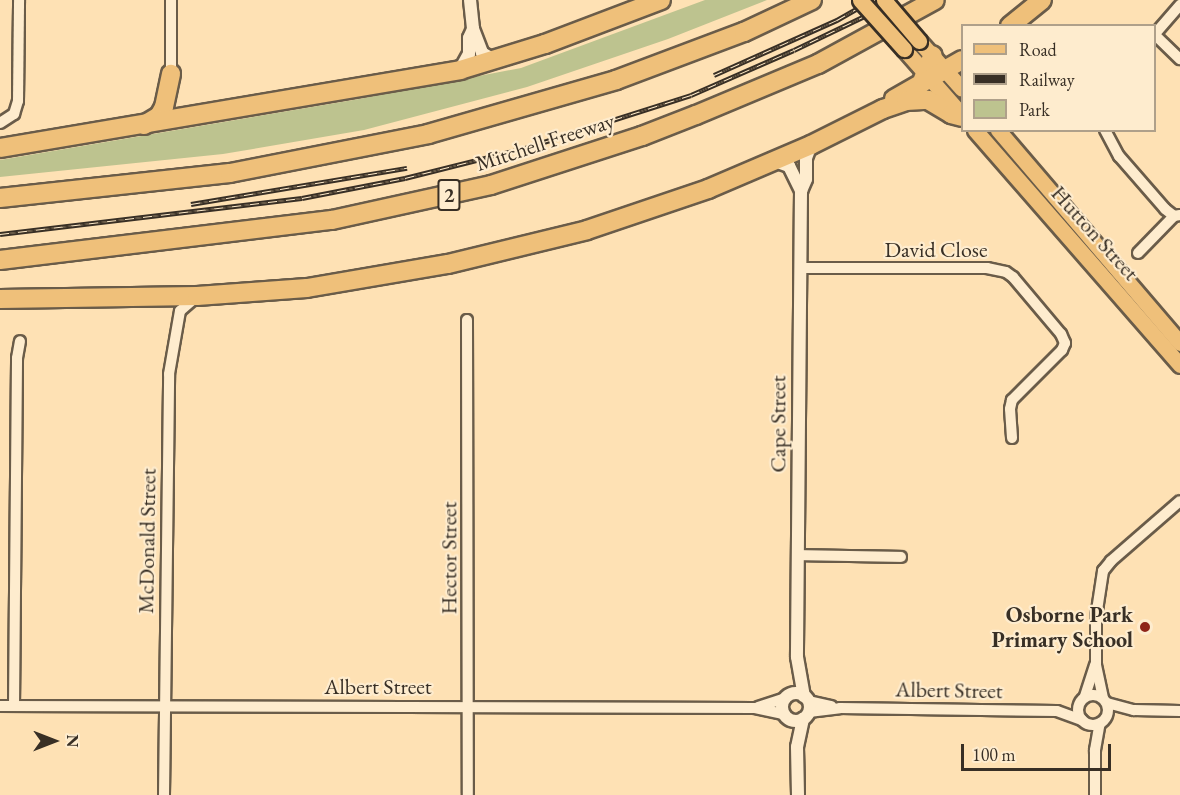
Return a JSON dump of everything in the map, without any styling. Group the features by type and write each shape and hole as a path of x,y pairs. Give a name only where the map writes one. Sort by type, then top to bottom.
{"highway":[{"path":"0,148 143,126 460,70 496,61 661,0"},
{"name":"Mitchell Freeway","path":"0,198 230,173 428,134 616,80 744,32 812,0"},
{"name":"Mitchell Freeway","path":"0,260 332,220 491,185 620,143 696,115 818,64 935,0"},
{"path":"1012,24 1042,0"},
{"path":"883,109 929,71 961,61"},
{"path":"171,74 180,105 196,117"},
{"path":"143,126 159,116 164,107 171,74"},
{"path":"0,299 197,297 307,288 475,259 587,230 708,189 811,145 883,109 918,99 940,105 951,114 961,116"}],"main road":[{"path":"860,0 904,49 929,71 961,113"},
{"path":"884,0 920,40 929,71 961,88"},
{"name":"Hutton Street","path":"977,132 1180,365"},
{"name":"Hutton Street","path":"1000,132 1180,343"}],"street":[{"path":"0,123 15,114 18,101 19,0"},
{"path":"171,0 171,74"},
{"path":"470,0 473,29 482,53 496,61"},
{"path":"1156,34 1180,5"},
{"path":"460,70 469,54 469,38 473,29"},
{"path":"1156,36 1180,59"},
{"path":"1106,132 1119,156 1165,209 1177,216 1138,253"},
{"name":"Cape Street","path":"798,795 797,747 806,707 798,657 801,191 806,179 806,158 811,145"},
{"name":"Cape Street","path":"775,161 789,166 801,191"},
{"name":"David Close","path":"800,268 987,268 1005,272 1013,277 1061,334 1065,343 1062,350 1012,400 1010,409 1012,438"},
{"name":"McDonald Street","path":"164,795 169,374 180,311 189,301 197,297"},
{"name":"Hector Street","path":"467,320 468,795"},
{"path":"14,706 17,358 20,341"},
{"path":"1095,795 1095,750 1102,722 1108,712 1096,665 1096,617 1103,571 1111,561 1180,501"},
{"path":"798,555 901,557"},
{"name":"Cape Street","path":"797,747 783,709 798,657"},
{"path":"1095,750 1078,710 1096,665"},
{"path":"1083,698 1094,694 1134,710 1180,711"},
{"path":"786,716 795,721 806,707 788,697"},
{"name":"Albert Street","path":"755,708 788,697"},
{"name":"Albert Street","path":"1057,711 1083,698"},
{"name":"Albert Street","path":"0,706 755,708 786,716"},
{"name":"Albert Street","path":"806,707 1057,711 1084,722"},
{"path":"1084,722 1102,722 1134,710"}],"green space":[{"path":"705,0 767,0 668,39 527,87 364,130 223,154 0,177 0,160 359,99 521,68"}],"railway":[{"path":"714,75 837,20 872,0"},
{"path":"0,234 302,198 405,178 528,147 691,95 794,50 898,0"},
{"path":"191,204 407,168"}],"place":[{"name":"Osborne Park Primary School","path":"1145,627"}]}
